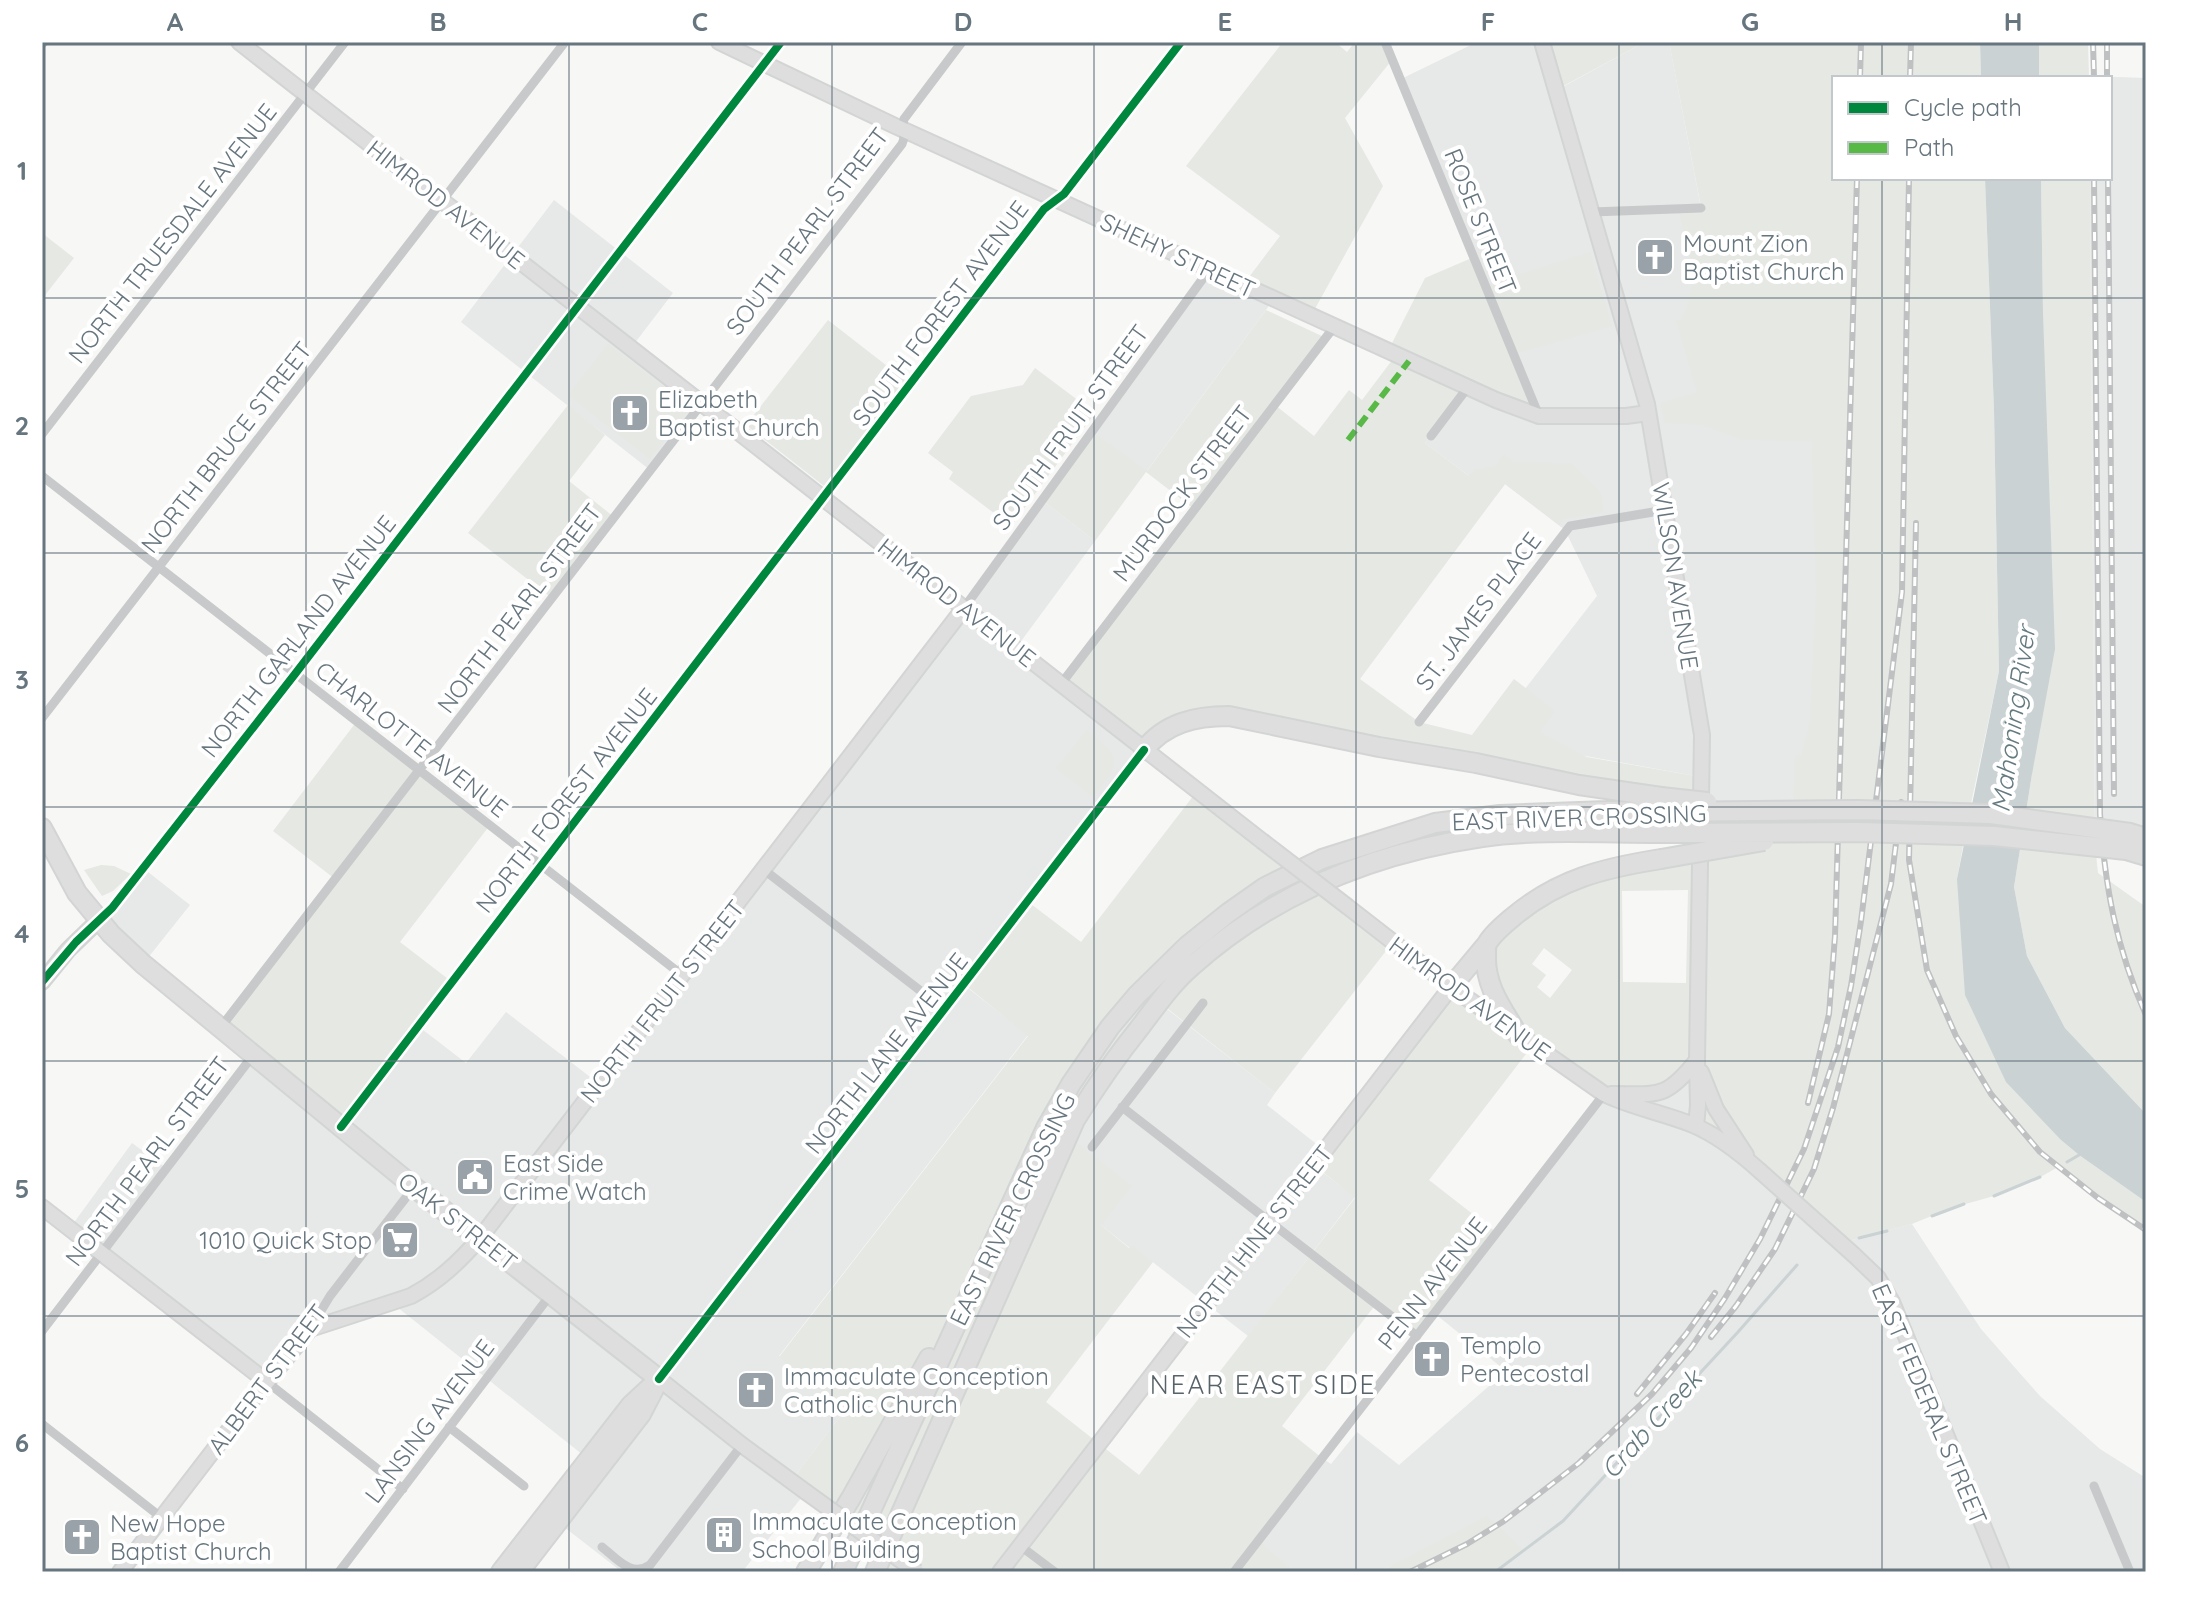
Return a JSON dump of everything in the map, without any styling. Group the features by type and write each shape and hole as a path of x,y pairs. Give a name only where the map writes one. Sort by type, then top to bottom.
{"highway":[{"path":"1144,750 1165,731 1183,721 1229,716 1379,747 1476,763 1660,805 1789,811 1991,814 2130,833 2146,838"},
{"name":"EAST RIVER CROSSING","path":"843,1572 1046,1128 1071,1084 1110,1027 1167,964 1228,913 1265,887 1322,859 1435,823 1500,815 1607,811 1660,805"},
{"name":"OAK STREET","path":"42,828 77,893 143,964 414,1187 659,1379"},
{"path":"1451,987 1501,928 1522,909 1564,884 1608,868 1821,832"},
{"name":"EAST RIVER CROSSING","path":"875,1572 1075,1120 1108,1067 1158,1002 1193,965 1241,927 1303,890 1370,862 1425,848 1485,837 1550,833 1821,832 1994,836 2126,850 2146,856"},
{"path":"1486,945 1489,984 1518,1035"},
{"path":"806,1572 851,1498 995,1240"},
{"path":"501,1572 631,1405 659,1379"},
{"path":"519,1572 641,1414 659,1379"}],"main road":[{"name":"HIMROD AVENUE","path":"239,42 1451,987 1604,1094 1625,1104 1696,1126"},
{"name":"SHEHY STREET","path":"719,42 1209,270 1539,416 1648,413"},
{"name":"WILSON AVENUE","path":"1542,42 1648,413 1702,735 1696,1126"},
{"name":"NORTH FRUIT STREET","path":"310,1329 411,1296 457,1264 964,608"},
{"name":"NORTH GARLAND AVENUE","path":"42,982 99,920"},
{"name":"NORTH HINE STREET","path":"1000,1572 1451,987"},
{"path":"1604,1094 1664,1091 1679,1082 1697,1060"},
{"path":"1697,1060 1714,1105 1755,1166"},
{"name":"EAST FEDERAL STREET","path":"1696,1126 1755,1166 1878,1278 1892,1302 2002,1572"},
{"path":"42,1207 267,1382"},
{"name":"ALBERT STREET","path":"120,1572 310,1329"},
{"name":"OAK STREET","path":"659,1379 742,1445 917,1572"}],"street":[{"name":"NORTH TRUESDALE AVENUE","path":"42,434 345,42"},
{"name":"NORTH BRUCE STREET","path":"42,718 565,42"},
{"name":"NORTH GARLAND AVENUE","path":"99,920 112,908 295,674 781,42"},
{"name":"SOUTH PEARL STREET","path":"702,403 905,140 905,118 962,42"},
{"name":"SOUTH FOREST AVENUE","path":"824,498 1044,209 1064,194 1181,42"},
{"name":"ROSE STREET","path":"1385,42 1539,416"},
{"path":"1592,212 1701,208"},
{"name":"SOUTH FRUIT STREET","path":"964,608 1209,270"},
{"name":"MURDOCK STREET","path":"1061,684 1334,327"},
{"path":"1431,436 1468,387"},
{"name":"NORTH PEARL STREET","path":"221,1027 702,403"},
{"name":"CHARLOTTE AVENUE","path":"42,476 682,975"},
{"name":"NORTH FOREST AVENUE","path":"341,1127 824,498"},
{"name":"ST. JAMES PLACE","path":"1419,722 1570,526 1665,510"},
{"name":"NORTH LANE AVENUE","path":"659,1379 1144,750"},
{"path":"763,869 944,1009"},
{"path":"1092,1147 1203,1003"},
{"name":"NORTH PEARL STREET","path":"42,1331 254,1054"},
{"name":"PENN AVENUE","path":"1234,1572 1604,1094"},
{"path":"1122,1107 1417,1336"},
{"name":"ALBERT STREET","path":"310,1329 330,1296 414,1187"},
{"name":"LANSING AVENUE","path":"344,1570 551,1294"},
{"path":"267,1382 403,1489"},
{"path":"42,1424 162,1518"},
{"path":"449,1427 524,1486"},
{"path":"602,1547 633,1570 642,1570 650,1565 742,1445"},
{"path":"2094,1486 2130,1572"},
{"path":"1019,1545 1055,1572"}],"shaded area":[{"path":"1283,42 1335,42 1347,52 1355,42 1385,42 1392,60 1345,118 1383,186 1311,316 1243,285 1280,236 1186,166"},
{"path":"1477,42 1542,42 1557,90 1645,42 1669,42 1701,208 1850,406 1838,810 1701,812 1701,777 1487,738 1597,596 1565,530 1505,484 1496,496 1425,443 1468,387 1538,416 1401,79"},
{"path":"1542,42 1645,42 1556,90"},
{"path":"1669,42 1980,42 1981,76 1832,76 1832,180 1985,180 1999,671 1957,879 2061,1140 2146,1202 2146,1230 2058,1167 1994,1196 1951,1208 1912,1224 1841,1243 1696,1126 1696,1061 1672,1087 1604,1094 1533,1045 1429,1180 1497,1233 1417,1336 1376,1304 1282,1426 1322,1458 1258,1541 1296,1572 875,1572 885,1548 791,1481 845,1410 779,1357 1028,1036 964,984 1027,901 1081,942 1197,791 1393,942 1275,1093 1159,1002 1068,1136 1132,1186 1101,1225 1129,1248 1132,1245 1153,1262 1046,1402 1139,1475 1355,1198 1313,1164 1451,987 1516,1033 1486,945 1542,896 1700,852 1701,812 1210,716 1144,750 1061,684 1194,509 1146,472 1095,541 1042,500 1092,431 1147,471 1266,310 1326,338 1275,405 1314,436 1349,390 1362,400 1396,355 1388,351 1425,278 1474,257 1486,285 1590,252 1612,326 1514,354 1539,416 1468,388 1425,443 1469,476 1474,470 1496,466 1504,454 1514,462 1571,463 1601,493 1603,513 1563,519 1559,525 1505,484 1360,679 1419,722 1472,735 1514,679 1555,711 1539,732 1587,757 1701,777 1699,801 1793,811 1795,755 1801,755 1810,721 1816,595 1812,441 1743,440 1702,425 1664,423 1661,403 1697,393 1676,320 1681,319 1691,292 1688,250 1678,209 1701,207","holes":["1688,890 1686,983 1623,982 1622,891","1544,948 1572,970 1550,998 1537,987 1546,975 1532,964"]},
{"path":"2039,42 2088,42 2089,76 2039,76"},
{"path":"2112,77 2146,78 2146,856 2095,844 2090,180 2112,180"},
{"path":"2041,180 2090,180 2095,844 2098,873 2146,907 2146,1114 2065,1028 2027,956 2014,887 2032,774 2043,314"},
{"path":"554,200 673,293 631,348 702,403 650,470 461,322"},
{"path":"42,233 74,258 42,299"},
{"path":"1209,270 1274,299 1146,472 1092,431"},
{"path":"828,320 905,380 824,486 746,425"},
{"path":"608,344 690,407 650,459 568,395"},
{"path":"1035,368 1095,413 1011,526 949,479 953,472 928,453 971,396 1023,385"},
{"path":"568,405 605,435 569,481 614,517 552,598 468,533"},
{"path":"1042,500 1095,541 1016,648 1144,750 964,985 1028,1035 779,1356 845,1410 791,1481 806,1492 742,1572 622,1572 546,1513 588,1459 392,1303 310,1329 267,1382 70,1228 132,1143 166,1168 254,1054 418,1026 466,1063 506,1012 598,1083"},
{"path":"357,721 490,825 400,942 452,982 341,1127 221,1027 335,879 273,831"},
{"path":"1087,730 1107,748 1114,761 1109,776 1093,797 1056,768"},
{"path":"101,865 114,866 131,874 113,891 102,896 84,870"},
{"path":"143,868 190,905 143,964 99,920"},
{"path":"1158,1002 1275,1093 1267,1105 1324,1150 1313,1165 1355,1197 1248,1336 1101,1225 1068,1136"},
{"path":"1697,1060 1841,1243 1912,1224 1981,1329 2040,1396 2100,1449 2146,1478 2146,1572 1495,1572 1497,1570 1391,1566 1376,1572 1296,1572 1258,1542 1322,1458 1331,1464 1357,1432 1399,1465 1506,1371 1434,1313 1604,1094"},
{"path":"1487,1516 1524,1550 1495,1572 1376,1572 1391,1566"}],"water":[{"path":"1980,42 2039,42 2039,76 1981,76"},
{"name":"Mahoning River","path":"1985,180 2041,180 2055,649 2014,887 2027,956 2065,1028 2146,1114 2146,1202 2061,1140 2006,1082 1965,995 1957,879 1999,671"}],"waterway":[{"name":"Crab Creek","path":"2067,1162 2079,1155"},
{"name":"Crab Creek","path":"1994,1196 2040,1177"},
{"name":"Crab Creek","path":"1932,1216 1964,1204"},
{"name":"Crab Creek","path":"1859,1238 1887,1231"},
{"name":"Crab Creek","path":"1495,1572 1563,1521 1797,1265"}],"railway":[{"path":"1860,76 1861,42"},
{"path":"1910,76 1911,42"},
{"path":"2093,42 2094,76"},
{"path":"2107,42 2107,76"},
{"path":"1808,1103 1829,1014 1835,936 1857,180"},
{"path":"1410,1572 1467,1544 1504,1521 1579,1463 1652,1394 1691,1348 1725,1298 1760,1239 1804,1149 1838,1047 1851,986 1902,592 1909,180"},
{"path":"2094,180 2100,814 2114,917 2127,966 2146,1015"},
{"path":"2108,180 2114,794"},
{"path":"1916,523 1909,860 1927,970 1956,1036 1991,1094 2040,1152 2098,1198 2146,1230"},
{"path":"1711,1337 1775,1249 1814,1169 1833,1108 1891,884 1901,802"},
{"path":"1637,1394 1715,1293"}],"marked path":[{"path":"1348,440 1409,361"}],"cycle path":[{"path":"42,982 76,942 112,908 781,42"},
{"path":"341,1127 1044,209 1064,194 1181,42"},
{"path":"659,1379 1144,750"}],"place":[{"name":"Mount Zion Baptist Church","path":"1655,257"},
{"name":"Elizabeth Baptist Church","path":"630,413"},
{"name":"East Side Crime Watch","path":"475,1177"},
{"name":"1010 Quick Stop","path":"400,1240"},
{"name":"Templo Pentecostal","path":"1432,1359"},
{"name":"Immaculate Conception Catholic Church","path":"756,1390"},
{"name":"Immaculate Conception School Building","path":"724,1535"},
{"name":"New Hope Baptist Church","path":"82,1537"}],"district":[{"name":"NEAR EAST SIDE","path":"1263,1384"}]}
